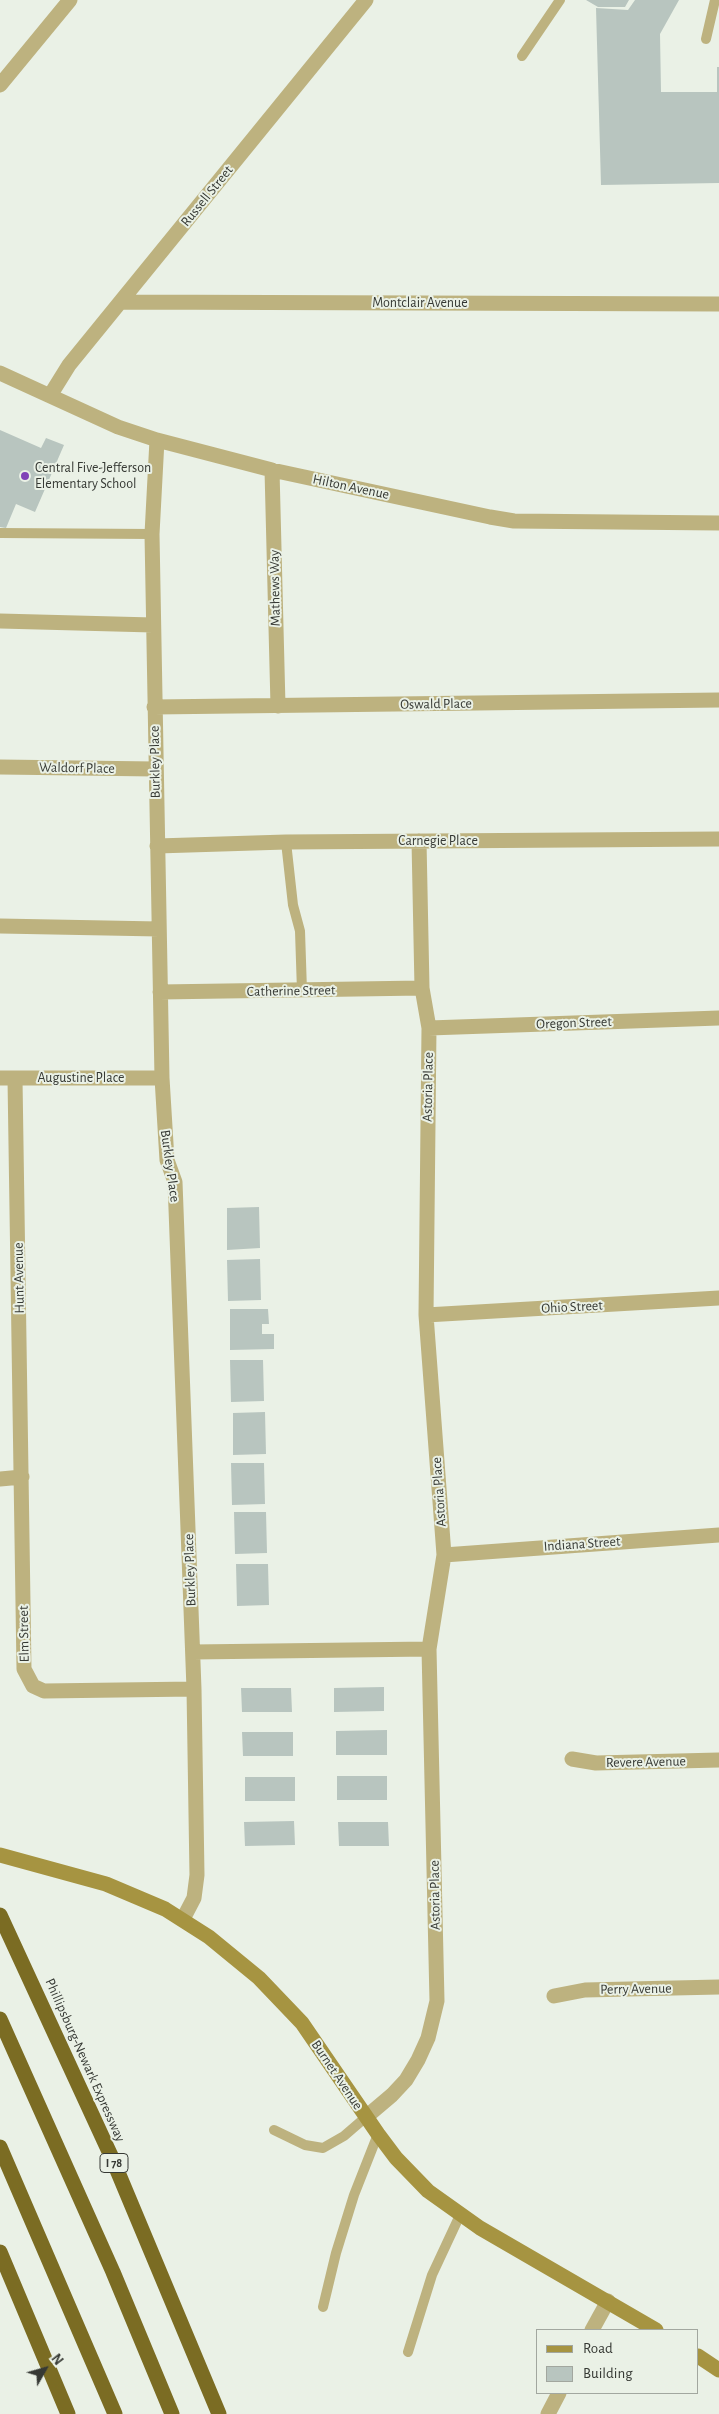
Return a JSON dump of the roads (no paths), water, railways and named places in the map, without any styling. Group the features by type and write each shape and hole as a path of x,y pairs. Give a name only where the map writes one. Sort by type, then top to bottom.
{"highway":[{"name":"Phillipsburg-Newark Expressway","path":"0,1915 112,2158 219,2414"},
{"path":"0,2019 110,2264 172,2414"},
{"path":"0,2147 80,2327 115,2414"},
{"path":"0,2252 68,2414"}],"street":[{"path":"0,85 70,0"},
{"name":"Russell Street","path":"51,394 69,365 366,0"},
{"name":"Montclair Avenue","path":"121,302 719,304"},
{"name":"Hilton Avenue","path":"0,373 51,394 118,427 157,440 272,470 514,520 719,522"},
{"name":"Burkley Place","path":"157,440 152,534 162,1078 167,1160 175,1182 194,1689 197,1875 194,1898 183,1919"},
{"name":"Mathews Way","path":"272,470 278,706"},
{"path":"0,622 153,625"},
{"name":"Oswald Place","path":"154,707 719,700"},
{"name":"Waldorf Place","path":"0,767 155,769"},
{"name":"Carnegie Place","path":"157,846 286,842 719,840"},
{"name":"Astoria Place","path":"366,2117 392,2095 414,2067 428,2038 438,2001 429,1649 444,1555 426,1315 429,1028 422,988 419,841"},
{"path":"0,926 158,929"},
{"name":"Catherine Street","path":"160,992 422,988"},
{"name":"Oregon Street","path":"429,1028 719,1018"},
{"name":"Augustine Place","path":"7,1079 162,1078"},
{"name":"Hunt Avenue","path":"7,1079 22,1477"},
{"name":"Ohio Street","path":"426,1315 719,1298"},
{"path":"0,1479 22,1477"},
{"name":"Elm Street","path":"22,1477 24,1669 33,1686 44,1691 194,1689"},
{"name":"Indiana Street","path":"444,1555 719,1535"},
{"path":"193,1652 429,1649"},
{"name":"Revere Avenue","path":"572,1759 596,1763 719,1760"},
{"name":"Burnet Avenue","path":"0,1855 48,1866 106,1884 142,1898 183,1919 232,1954 286,2006 316,2042 378,2134 413,2176 445,2205 522,2253 654,2329"},
{"name":"Perry Avenue","path":"554,1996 585,1990 719,1988"},
{"path":"593,2329 608,2301"},
{"path":"699,2357 719,2370"},
{"path":"548,2414 558,2394"}],"lane":[{"path":"522,56 560,0"},
{"path":"706,39 715,0"},
{"path":"0,533 152,534"},
{"path":"286,842 293,905 300,931 302,991"},
{"path":"274,2130 305,2145 323,2148 344,2136 366,2117"},
{"path":"323,2307 336,2253 354,2195 378,2134"},
{"path":"408,2352 432,2275 460,2215"}],"place":[{"name":"Central Five-Jefferson Elementary School","path":"25,476"}]}
